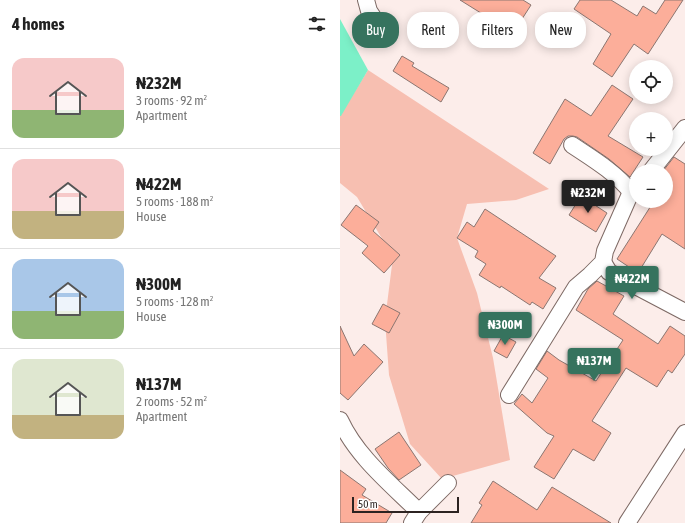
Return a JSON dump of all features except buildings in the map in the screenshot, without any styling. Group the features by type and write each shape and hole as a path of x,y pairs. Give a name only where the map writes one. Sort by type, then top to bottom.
{"street":[{"path":"366,0 370,12"},
{"path":"657,164 685,128"},
{"path":"572,145 629,186"},
{"path":"509,395 576,287 603,262 605,251 629,201"},
{"path":"603,262 609,272 685,312"},
{"path":"340,420 344,429 364,458 416,518 448,483"},
{"path":"628,523 685,433"}],"shaded area":[{"path":"340,19 352,41 352,48 356,48 368,70 340,116"},
{"path":"368,70 549,189 516,200 467,204 457,238 477,293 493,358 510,460 442,479 410,444 389,375 385,320 393,257 357,197 340,183 340,116"}]}
